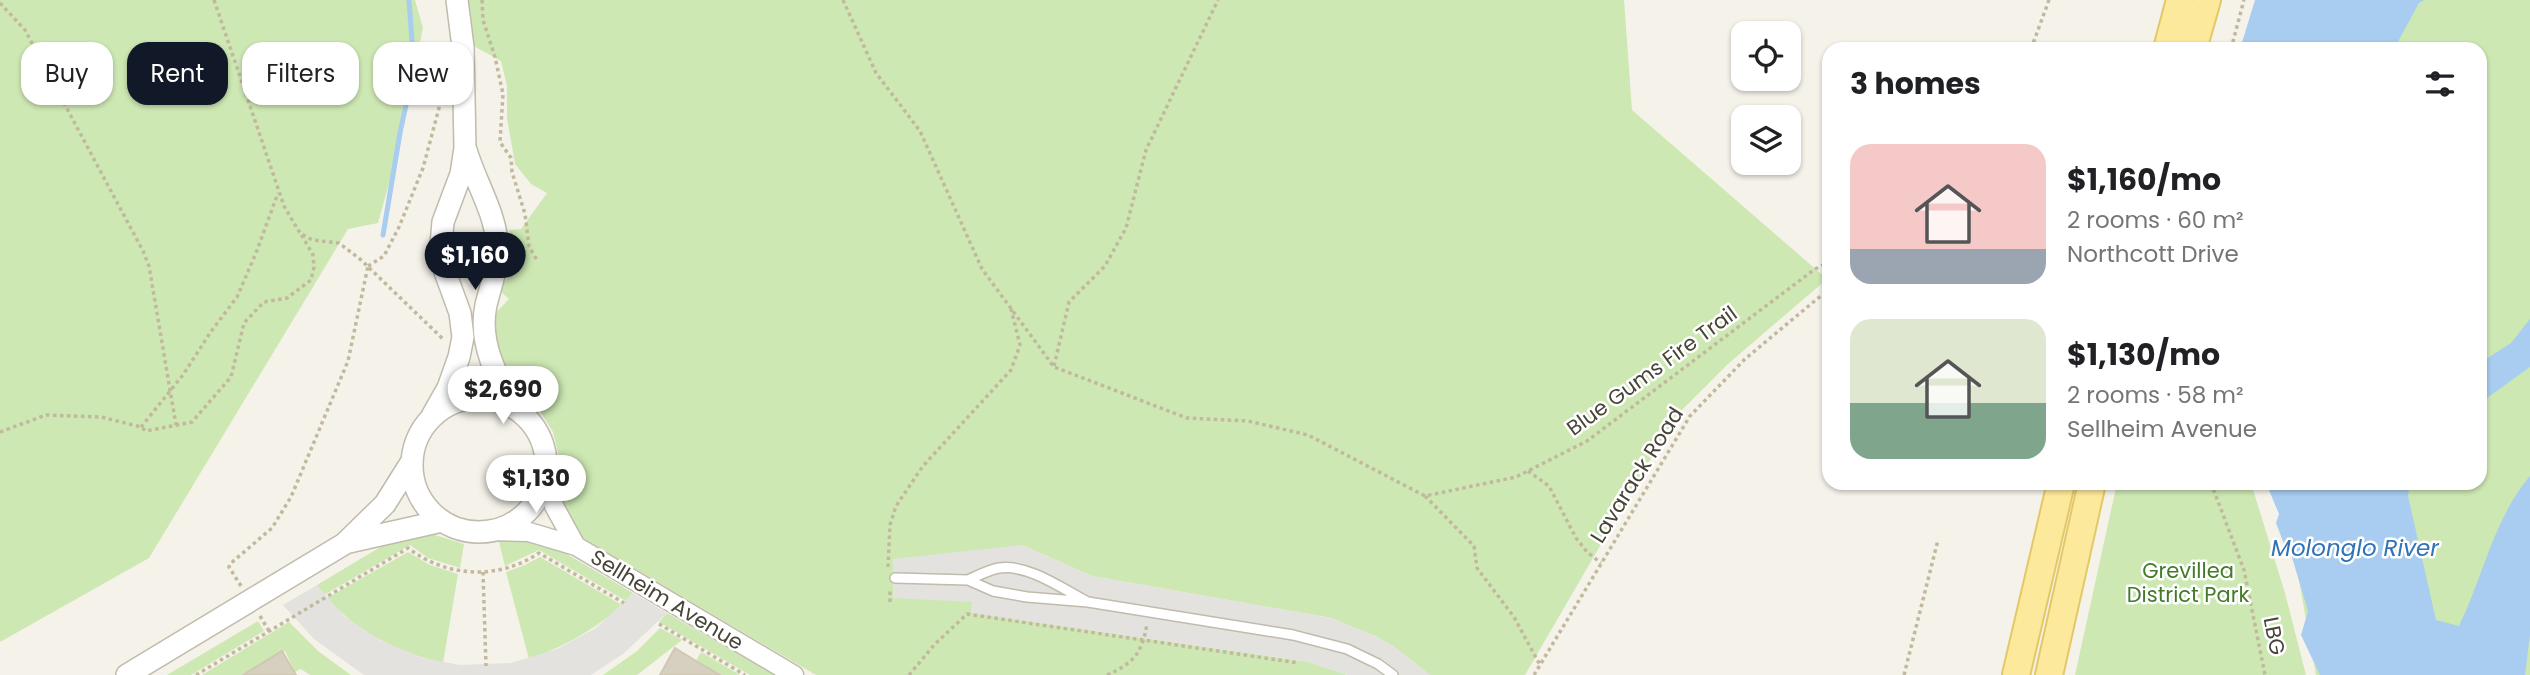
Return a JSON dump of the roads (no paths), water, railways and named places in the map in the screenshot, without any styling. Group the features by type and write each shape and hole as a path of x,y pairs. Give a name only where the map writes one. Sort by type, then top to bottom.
{"main road":[{"path":"2170,42 2180,0"},
{"path":"2195,42 2207,0"},
{"path":"2016,675 2059,490"},
{"path":"2049,675 2090,490"}],"street":[{"path":"127,675 344,544 386,504 399,485 412,460 416,440 446,394 463,337 462,323 444,272 441,245 443,222 461,174 465,148 463,47 457,0"},
{"path":"412,460 416,490 427,508 442,521 471,531 491,531 519,518 533,503 542,485 545,464 539,435 503,385 485,339 485,314 496,267 497,238 491,214 465,148"},
{"path":"431,418 451,404 471,398 501,401 522,414"},
{"name":"Sellheim Avenue","path":"545,464 554,506 576,546"},
{"path":"344,544 442,521"},
{"name":"Sellheim Avenue","path":"491,531 528,532 576,546 794,675"}],"lane":[{"path":"968,580 1000,568 1023,570 1088,602"},
{"path":"891,578 968,580 997,592 1045,600 1088,602 1323,641 1357,653 1393,675"}],"water":[{"path":"2255,0 2424,0 2419,3 2398,42 2242,42"},
{"path":"2530,319 2530,367 2487,398 2487,358 2511,343"},
{"name":"Molonglo River","path":"2530,476 2530,634 2525,675 2320,675 2301,635 2308,611 2291,554 2276,523 2279,514 2269,490 2409,490 2408,496 2436,620 2459,626 2498,529"}],"waterway":[{"path":"383,235 414,68 409,0"}],"park label":[{"name":"Grevillea District Park","path":"2188,583"}]}
